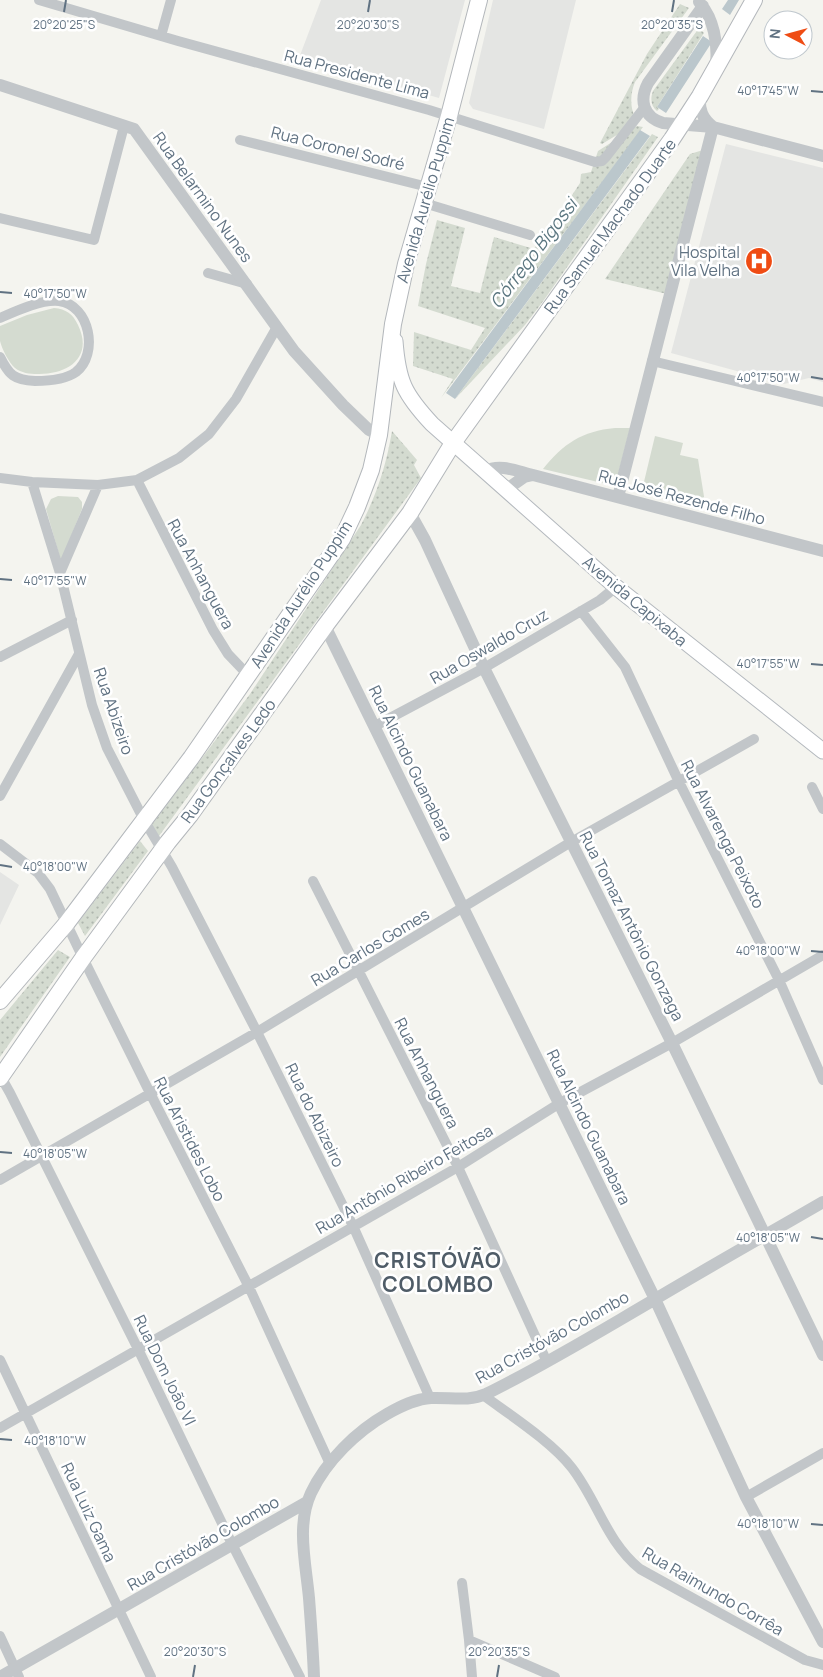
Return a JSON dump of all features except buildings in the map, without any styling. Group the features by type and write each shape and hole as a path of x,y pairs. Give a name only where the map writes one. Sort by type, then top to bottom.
{"main road":[{"name":"Avenida Aurélio Puppim","path":"0,1001 66,924 216,724 342,539 371,470 379,434 393,324 406,264 480,0"},
{"name":"Rua Samuel Machado Duarte","path":"453,443 682,125 754,0"},
{"name":"Avenida Capixaba","path":"393,324 397,366 401,380 421,412 453,443 616,587 823,751"},
{"name":"Rua Gonçalves Ledo","path":"0,1077 83,958 190,815 325,626 410,513 453,443"}],"street":[{"name":"Rua Presidente Lima","path":"38,0 70,4 161,36 449,116 595,162 606,158 644,108"},
{"path":"161,36 171,0"},
{"path":"716,67 716,43 709,18 701,3 648,83 643,97 644,108 647,113 657,121 713,127 823,156"},
{"path":"0,85 129,128 94,240 0,218"},
{"path":"700,96 701,114 713,127"},
{"path":"618,497 713,127"},
{"name":"Rua Belarmino Nunes","path":"129,128 307,366 369,430 379,434"},
{"name":"Rua Coronel Sodré","path":"240,140 426,195 530,235"},
{"name":"Rua Belarmino Nunes","path":"208,273 247,284"},
{"path":"0,318 36,305 61,301 73,306 81,316 86,325 89,344 88,354 80,368 70,375 57,379 32,381 16,378 7,370 0,357"},
{"path":"0,478 32,482 98,485 137,480 179,458 209,434 236,399 276,327"},
{"path":"652,361 823,402"},
{"name":"Rua José Rezende Filho","path":"486,471 501,468 533,475 823,551"},
{"path":"507,489 519,480 533,475"},
{"name":"Rua Anhanguera","path":"137,480 212,630 228,654 248,675"},
{"name":"Rua Abizeiro","path":"32,482 60,573 92,705 107,748 144,820 163,850"},
{"path":"60,573 98,485"},
{"name":"Rua Tomaz Antônio Gonzaga","path":"410,513 425,540 484,668 672,1043 823,1355"},
{"name":"Rua Oswaldo Cruz","path":"375,726 484,668 600,600 616,587"},
{"name":"Rua Alvarenga Peixoto","path":"581,611 626,668 679,782 779,980 823,1080"},
{"path":"0,657 72,620"},
{"name":"Rua Alcindo Guanabara","path":"325,626 655,1299 746,1497 823,1642"},
{"path":"0,796 79,654"},
{"name":"Rua Carlos Gomes","path":"0,1180 257,1032 571,842 754,739"},
{"path":"812,787 823,809"},
{"name":"Rua Aristides Lobo","path":"0,844 38,873 50,889 150,1094 249,1287 330,1464"},
{"name":"Rua do Abizeiro","path":"163,850 257,1032 352,1226 430,1398"},
{"name":"Rua Anhanguera","path":"313,881 458,1167 547,1362"},
{"name":"Rua Antônio Ribeiro Feitosa","path":"0,1428 458,1167 560,1103 672,1043 823,955"},
{"name":"Rua Dom João VI","path":"0,1077 42,1156 232,1544 300,1677"},
{"name":"Rua Cristóvão Colombo","path":"0,1677 17,1673 118,1610 307,1502 330,1464 351,1441 376,1421 404,1405 430,1398 463,1399 483,1395 547,1362 823,1202"},
{"name":"Rua Luiz Gama","path":"0,1360 151,1677"},
{"name":"Rua Raimundo Corrêa","path":"483,1395 565,1459 582,1484 619,1549 640,1570 804,1660 823,1665"},
{"path":"746,1497 823,1453"},
{"path":"307,1502 303,1518 303,1534 313,1640 314,1677"},
{"path":"462,1583 472,1677"},
{"path":"0,1636 17,1673"},
{"path":"469,1640 555,1677"}],"shaded area":[{"path":"321,0 465,0 439,98 299,58"},
{"path":"493,0 576,0 544,129 473,109 469,103"},
{"path":"728,0 739,0 730,15 722,9"},
{"path":"680,4 689,8 635,82 631,101 635,124 602,144 600,143 647,54"},
{"path":"699,28 704,33 657,107 659,109 657,111 653,107 652,102 653,91"},
{"path":"703,36 712,42 666,113 657,107"},
{"path":"637,126 643,127 441,398 453,379 413,366 414,332 471,350 485,328 418,306 437,220 465,228 451,286 480,293 494,237 534,249 546,228 551,227 580,183 581,174 591,172 598,151"},
{"path":"640,130 650,136 455,399 446,393"},
{"path":"652,134 658,137 544,300 525,325 455,399"},
{"name":"Hospital Vila Velha","path":"726,144 823,168 823,382 809,378 784,384 671,353"},
{"path":"703,150 667,294 605,279 690,154"},
{"path":"54,308 69,313 76,321 82,337 83,347 80,355 67,368 48,374 26,373 17,370 10,363 2,348 0,326 27,315"},
{"path":"615,428 630,428 615,486 543,469 558,452 574,440 593,432"},
{"path":"392,431 417,460 414,465 421,478 159,836 151,826 250,694 361,525 380,480"},
{"path":"655,436 683,443 680,455 698,459 706,509 642,490"},
{"path":"58,496 78,497 82,502 82,509 61,561 46,509 51,499"},
{"path":"140,841 148,851 85,936 78,923"},
{"path":"0,872 19,885 0,925"},
{"path":"58,950 70,957 0,1057 0,1020"}],"place":[{"name":"Hospital Vila Velha","path":"759,261"}],"district":[{"name":"CRISTÓVÃO COLOMBO","path":"438,1272"}],"water label":[{"name":"Córrego Bigossi","path":"533,253"}]}
